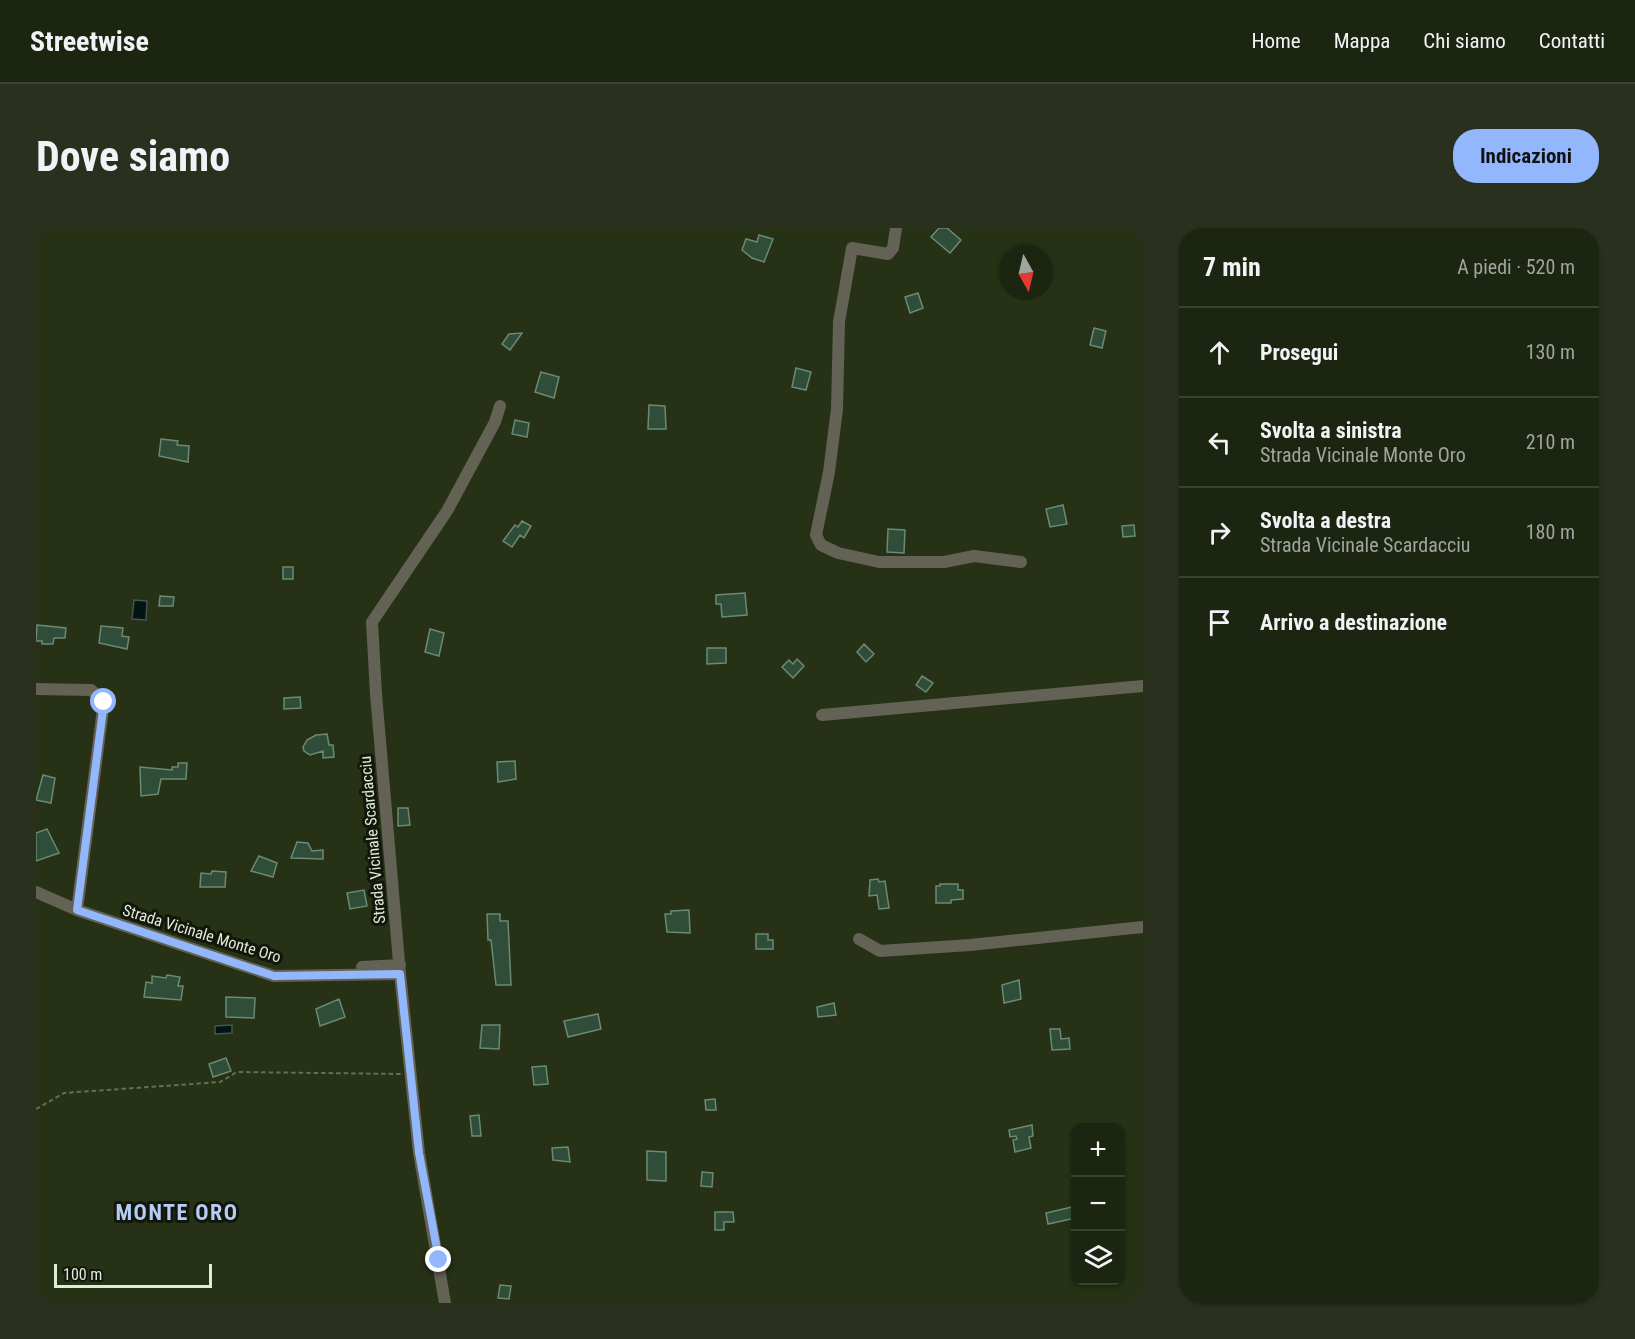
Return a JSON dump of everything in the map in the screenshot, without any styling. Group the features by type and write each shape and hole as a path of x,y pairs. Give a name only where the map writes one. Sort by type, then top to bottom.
{"street":[{"path":"897,228 892,248 888,254 852,248 839,322 837,409 829,472 816,536 821,545 838,553 879,562 944,562 974,556 1022,562"},
{"name":"Strada Vicinale Scardacciu","path":"445,1303 419,1153 413,1077 400,969 376,694 372,622 447,511 495,422 500,406"},
{"path":"822,715 1143,686"},
{"path":"36,689 91,690 104,702 77,906"},
{"name":"Strada Vicinale Monte Oro","path":"36,886 77,906"},
{"name":"Strada Vicinale Monte Oro","path":"36,892 274,976 400,969"},
{"path":"859,939 880,951 970,945 1143,927"}],"path":[{"path":"36,1109 64,1093 220,1082 237,1072 397,1074 413,1077"}],"shaded area":[{"path":"134,600 147,601 146,620 132,619"},
{"path":"232,1025 232,1033 215,1034 215,1026"}],"building":[{"path":"939,228 947,228 961,240 950,253 931,237"},
{"path":"759,235 773,239 764,262 752,258 742,250 746,239 757,242"},
{"path":"918,293 923,308 910,313 905,297"},
{"path":"1094,328 1106,331 1102,348 1090,345"},
{"path":"522,333 510,350 502,344 509,334"},
{"path":"796,368 811,372 806,390 792,387"},
{"path":"541,372 559,377 554,398 535,392"},
{"path":"649,405 665,406 666,429 648,429"},
{"path":"515,420 529,423 527,437 512,434"},
{"path":"161,439 178,441 177,445 189,446 188,462 159,456"},
{"path":"1063,505 1067,524 1050,527 1046,509"},
{"path":"522,521 531,526 524,538 520,535 512,547 503,541 515,525 518,527"},
{"path":"1134,525 1135,536 1123,537 1122,526"},
{"path":"888,529 905,530 904,553 887,552"},
{"path":"283,567 293,567 293,579 283,579"},
{"path":"745,593 747,615 722,617 721,604 716,604 716,595"},
{"path":"160,596 174,597 173,606 159,606"},
{"path":"37,625 66,628 65,638 54,638 53,644 42,644 42,641 36,641"},
{"path":"101,626 123,628 122,636 129,637 127,649 99,643"},
{"path":"430,629 444,633 439,656 425,652"},
{"path":"864,644 874,654 866,662 857,652"},
{"path":"707,648 726,648 726,663 707,664"},
{"path":"797,659 804,666 793,678 782,667 789,660 793,664"},
{"path":"922,676 933,683 926,692 916,685"},
{"path":"300,697 301,708 284,709 284,698"},
{"path":"327,734 329,745 333,745 334,757 323,758 323,751 310,755 304,751 303,747 307,740 316,735"},
{"path":"515,761 516,779 498,782 497,762"},
{"path":"178,763 187,763 186,779 161,779 158,794 141,796 140,767 172,770 172,767 178,767"},
{"path":"43,775 55,778 51,803 36,800"},
{"path":"398,808 408,808 410,825 398,826"},
{"path":"47,829 59,853 36,861 36,833"},
{"path":"297,842 308,843 312,851 323,850 323,859 291,858"},
{"path":"259,856 277,863 273,877 251,871"},
{"path":"212,871 226,872 225,887 200,887 201,873 211,874"},
{"path":"878,879 879,882 885,881 889,908 879,909 877,895 869,896 870,880"},
{"path":"958,884 958,890 963,890 963,899 951,900 951,903 936,903 936,886"},
{"path":"364,890 367,906 350,909 347,893"},
{"path":"689,910 690,933 667,932 665,914 671,914 671,911"},
{"path":"487,914 500,914 500,921 508,921 511,985 496,985 491,940 488,940"},
{"path":"756,934 768,934 768,940 773,940 773,949 756,949"},
{"path":"167,975 180,977 178,986 183,986 181,1000 144,997 146,982 152,983 152,976 166,978"},
{"path":"1019,980 1021,999 1004,1003 1002,985"},
{"path":"226,997 255,998 254,1018 226,1017"},
{"path":"339,999 345,1017 320,1026 316,1009"},
{"path":"834,1003 836,1015 818,1017 817,1007"},
{"path":"598,1014 601,1029 568,1037 564,1021"},
{"path":"482,1025 500,1025 499,1049 480,1048"},
{"path":"1050,1029 1060,1029 1061,1039 1069,1038 1070,1049 1052,1050"},
{"path":"226,1058 231,1071 213,1077 209,1064"},
{"path":"546,1066 548,1084 534,1085 532,1067"},
{"path":"715,1099 716,1110 706,1110 705,1100"},
{"path":"479,1115 481,1136 472,1136 470,1116"},
{"path":"1032,1125 1033,1136 1029,1137 1031,1148 1015,1152 1013,1140 1017,1139 1016,1136 1010,1137 1009,1130"},
{"path":"568,1147 570,1162 553,1160 552,1148"},
{"path":"647,1151 666,1152 666,1181 647,1180"},
{"path":"702,1172 713,1173 712,1187 701,1186"},
{"path":"1071,1207 1071,1219 1048,1224 1046,1213"},
{"path":"715,1212 733,1212 734,1222 724,1222 724,1230 715,1230"},
{"path":"500,1285 511,1286 509,1299 498,1298"}],"district":[{"name":"MONTE ORO","path":"177,1212"}],"route":[{"path":"104,702 77,910 274,976 400,974 413,1077 419,1153 439,1260"}]}
